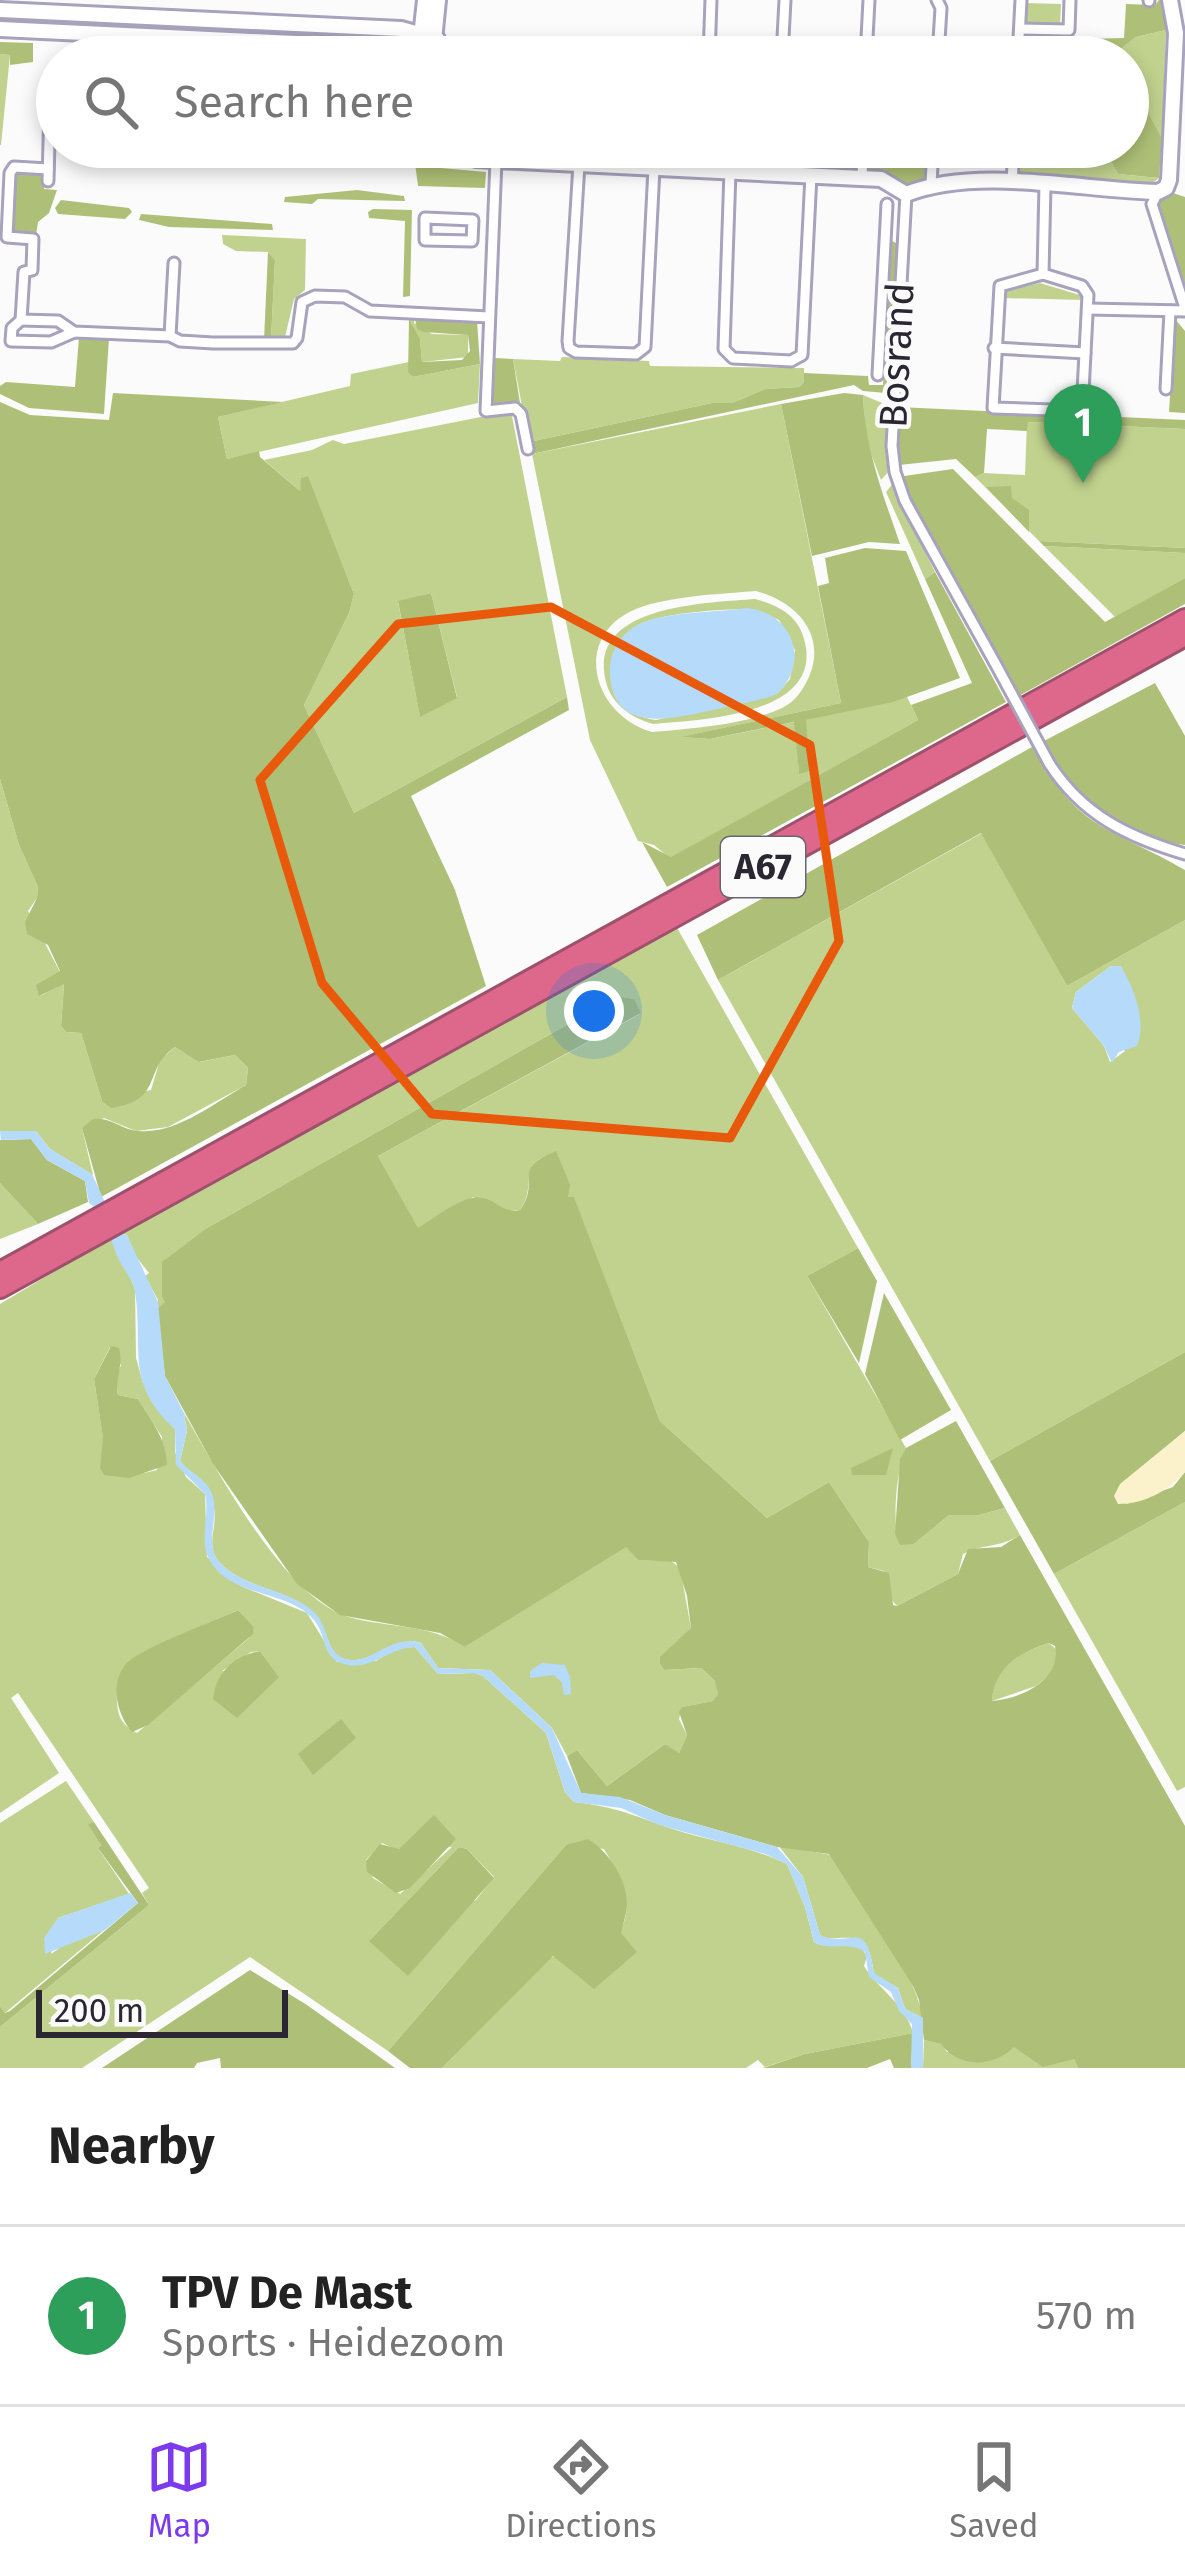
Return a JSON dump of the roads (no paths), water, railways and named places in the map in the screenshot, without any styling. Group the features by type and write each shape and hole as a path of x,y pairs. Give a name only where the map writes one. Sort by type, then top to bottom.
{"highway":[{"name":"A67","path":"0,1257 108,1221 1185,619"},
{"name":"A67","path":"0,1292 10,1275 1185,636"}],"street":[{"path":"421,36 425,0"},
{"path":"436,36 438,0"},
{"path":"710,36 711,0"},
{"path":"783,36 785,0"},
{"path":"867,36 868,0"},
{"path":"937,0 939,36"},
{"path":"1019,36 1021,0"},
{"path":"1020,28 1069,30 1070,0"},
{"path":"1088,308 1185,314 1152,204 1164,186 1176,33 1170,0"},
{"path":"98,36 99,7"},
{"path":"0,10 99,7 431,36"},
{"path":"0,28 146,36"},
{"path":"21,320 24,272 32,270 33,239 7,237 10,173 14,166 48,175 48,168"},
{"path":"496,168 486,411 515,407 521,414 528,449"},
{"path":"579,168 569,348 636,354 645,347 654,168 880,179 906,194 932,184 1185,186"},
{"path":"778,168 778,174"},
{"path":"862,168 862,178"},
{"path":"932,184 933,168"},
{"path":"1012,183 1013,168"},
{"path":"730,171 724,349 733,358 791,362 802,355 811,176"},
{"path":"1043,274 1045,185"},
{"name":"Bosrand","path":"906,194 892,446 905,501 1066,789 1095,816 1150,844 1185,854"},
{"name":"Bosrand","path":"878,375 887,204"},
{"path":"425,218 473,220 472,228 472,241 424,239 425,218"},
{"path":"472,228 493,230"},
{"name":"Bosrand","path":"885,238 903,238"},
{"path":"170,336 174,263"},
{"path":"1043,274 1082,286 1088,308 1082,411 992,408 1000,286 1043,274"},
{"path":"74,332 58,321 21,320 12,328 11,341 51,342 74,332 293,344 302,302 315,296 351,299 370,311 489,317"},
{"path":"1166,389 1171,311"},
{"path":"994,348 1085,353"}],"water":[{"path":"747,608 776,619 792,641 793,668 777,694 664,718 633,715 621,706 613,693 610,666 616,646 630,630 660,618"},
{"path":"1111,966 1121,966 1126,975 1141,1026 1137,1046 1119,1052 1112,1063 1072,1008 1076,992"},
{"path":"0,1131 36,1131 50,1149 92,1174 119,1233 127,1235 158,1302 165,1376 184,1413 187,1431 180,1461 212,1494 213,1549 222,1565 243,1579 304,1604 343,1658 362,1659 409,1641 421,1643 438,1668 490,1670 552,1728 581,1793 620,1797 777,1847 803,1877 820,1935 861,1939 874,1973 898,1988 905,2009 923,2018 923,2068 911,2068 912,2024 899,2011 891,1992 869,1977 865,1952 814,1942 787,1864 659,1825 621,1808 574,1802 565,1792 546,1733 483,1676 438,1674 415,1647 363,1665 344,1664 331,1657 318,1626 303,1610 218,1572 206,1552 205,1494 176,1465 175,1429 148,1396 139,1365 134,1287 104,1221 89,1203 85,1181 47,1160 31,1139 1,1140"},
{"path":"542,1663 565,1665 571,1694 564,1695 554,1675 530,1678 530,1671"},
{"path":"130,1893 138,1903 105,1930 45,1954 44,1938 58,1918"}],"place":[{"name":"TPV De Mast","path":"1083,483"}]}
